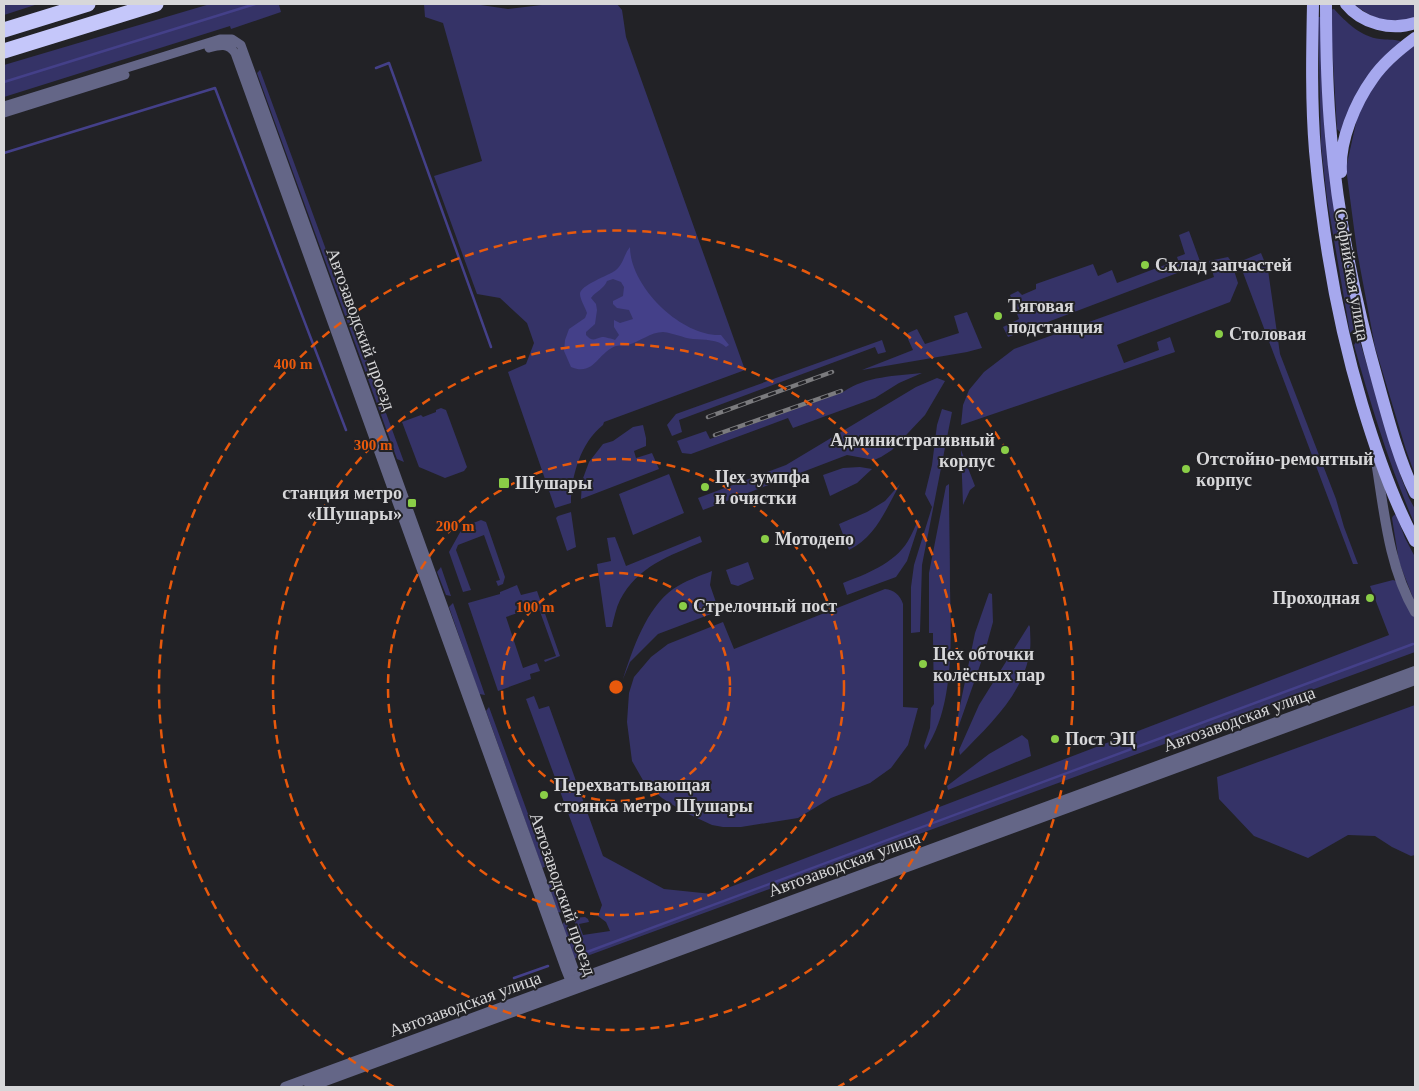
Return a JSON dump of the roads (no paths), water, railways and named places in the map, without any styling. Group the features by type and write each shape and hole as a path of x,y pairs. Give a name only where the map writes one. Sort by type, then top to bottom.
{"highway":[{"path":"4,30 88,4"},
{"path":"4,51 156,4"}],"main road":[{"name":"Софийская улица","path":"1313,4 1312,93 1315,151 1329,264 1345,344 1373,440 1402,516 1415,541"},
{"name":"Софийская улица","path":"1326,4 1329,111 1341,214 1366,340 1386,412 1415,493"},
{"path":"1346,4 1359,16 1384,26 1403,26 1415,23"},
{"path":"1341,214 1342,149 1352,118 1374,77 1415,38"},
{"path":"1345,344 1356,337 1366,340"}],"street":[{"name":"Автозаводский проезд","path":"4,106 220,39 232,39 241,45 576,984"},
{"name":"Автозаводский проезд","path":"4,113 219,45 230,47 235,53 576,984"},
{"path":"1373,440 1385,515 1395,562 1404,589 1415,612"},
{"name":"Автозаводская улица","path":"309,1087 576,984 1415,672"},
{"name":"Автозаводская улица","path":"285,1087 576,984 1415,680"}],"waterway":[{"path":"4,82 255,4"},
{"path":"376,68 389,63 491,347"},
{"path":"4,153 215,88 346,430"},
{"path":"587,952 1413,644"},
{"path":"514,978 548,966"}],"railway":[{"path":"708,417 832,372"},
{"path":"715,435 841,391"}],"place":[{"name":"Склад запчастей","path":"1145,265"},
{"name":"Тяговая подстанция","path":"998,316"},
{"name":"Столовая","path":"1219,334"},
{"name":"Административный корпус","path":"1005,450"},
{"name":"Отстойно-ремонтный корпус","path":"1186,469"},
{"name":"Шушары","path":"504,483"},
{"name":"Цех зумпфа и очистки","path":"705,487"},
{"name":"станция метро «Шушары»","path":"412,503"},
{"name":"Мотодепо","path":"765,539"},
{"name":"Проходная","path":"1370,598"},
{"name":"Стрелочный пост","path":"683,606"},
{"name":"Цех обточки колёсных пар","path":"923,664"},
{"name":"Пост ЭЦ","path":"1055,739"},
{"name":"Перехватывающая стоянка метро Шушары","path":"544,795"}]}
